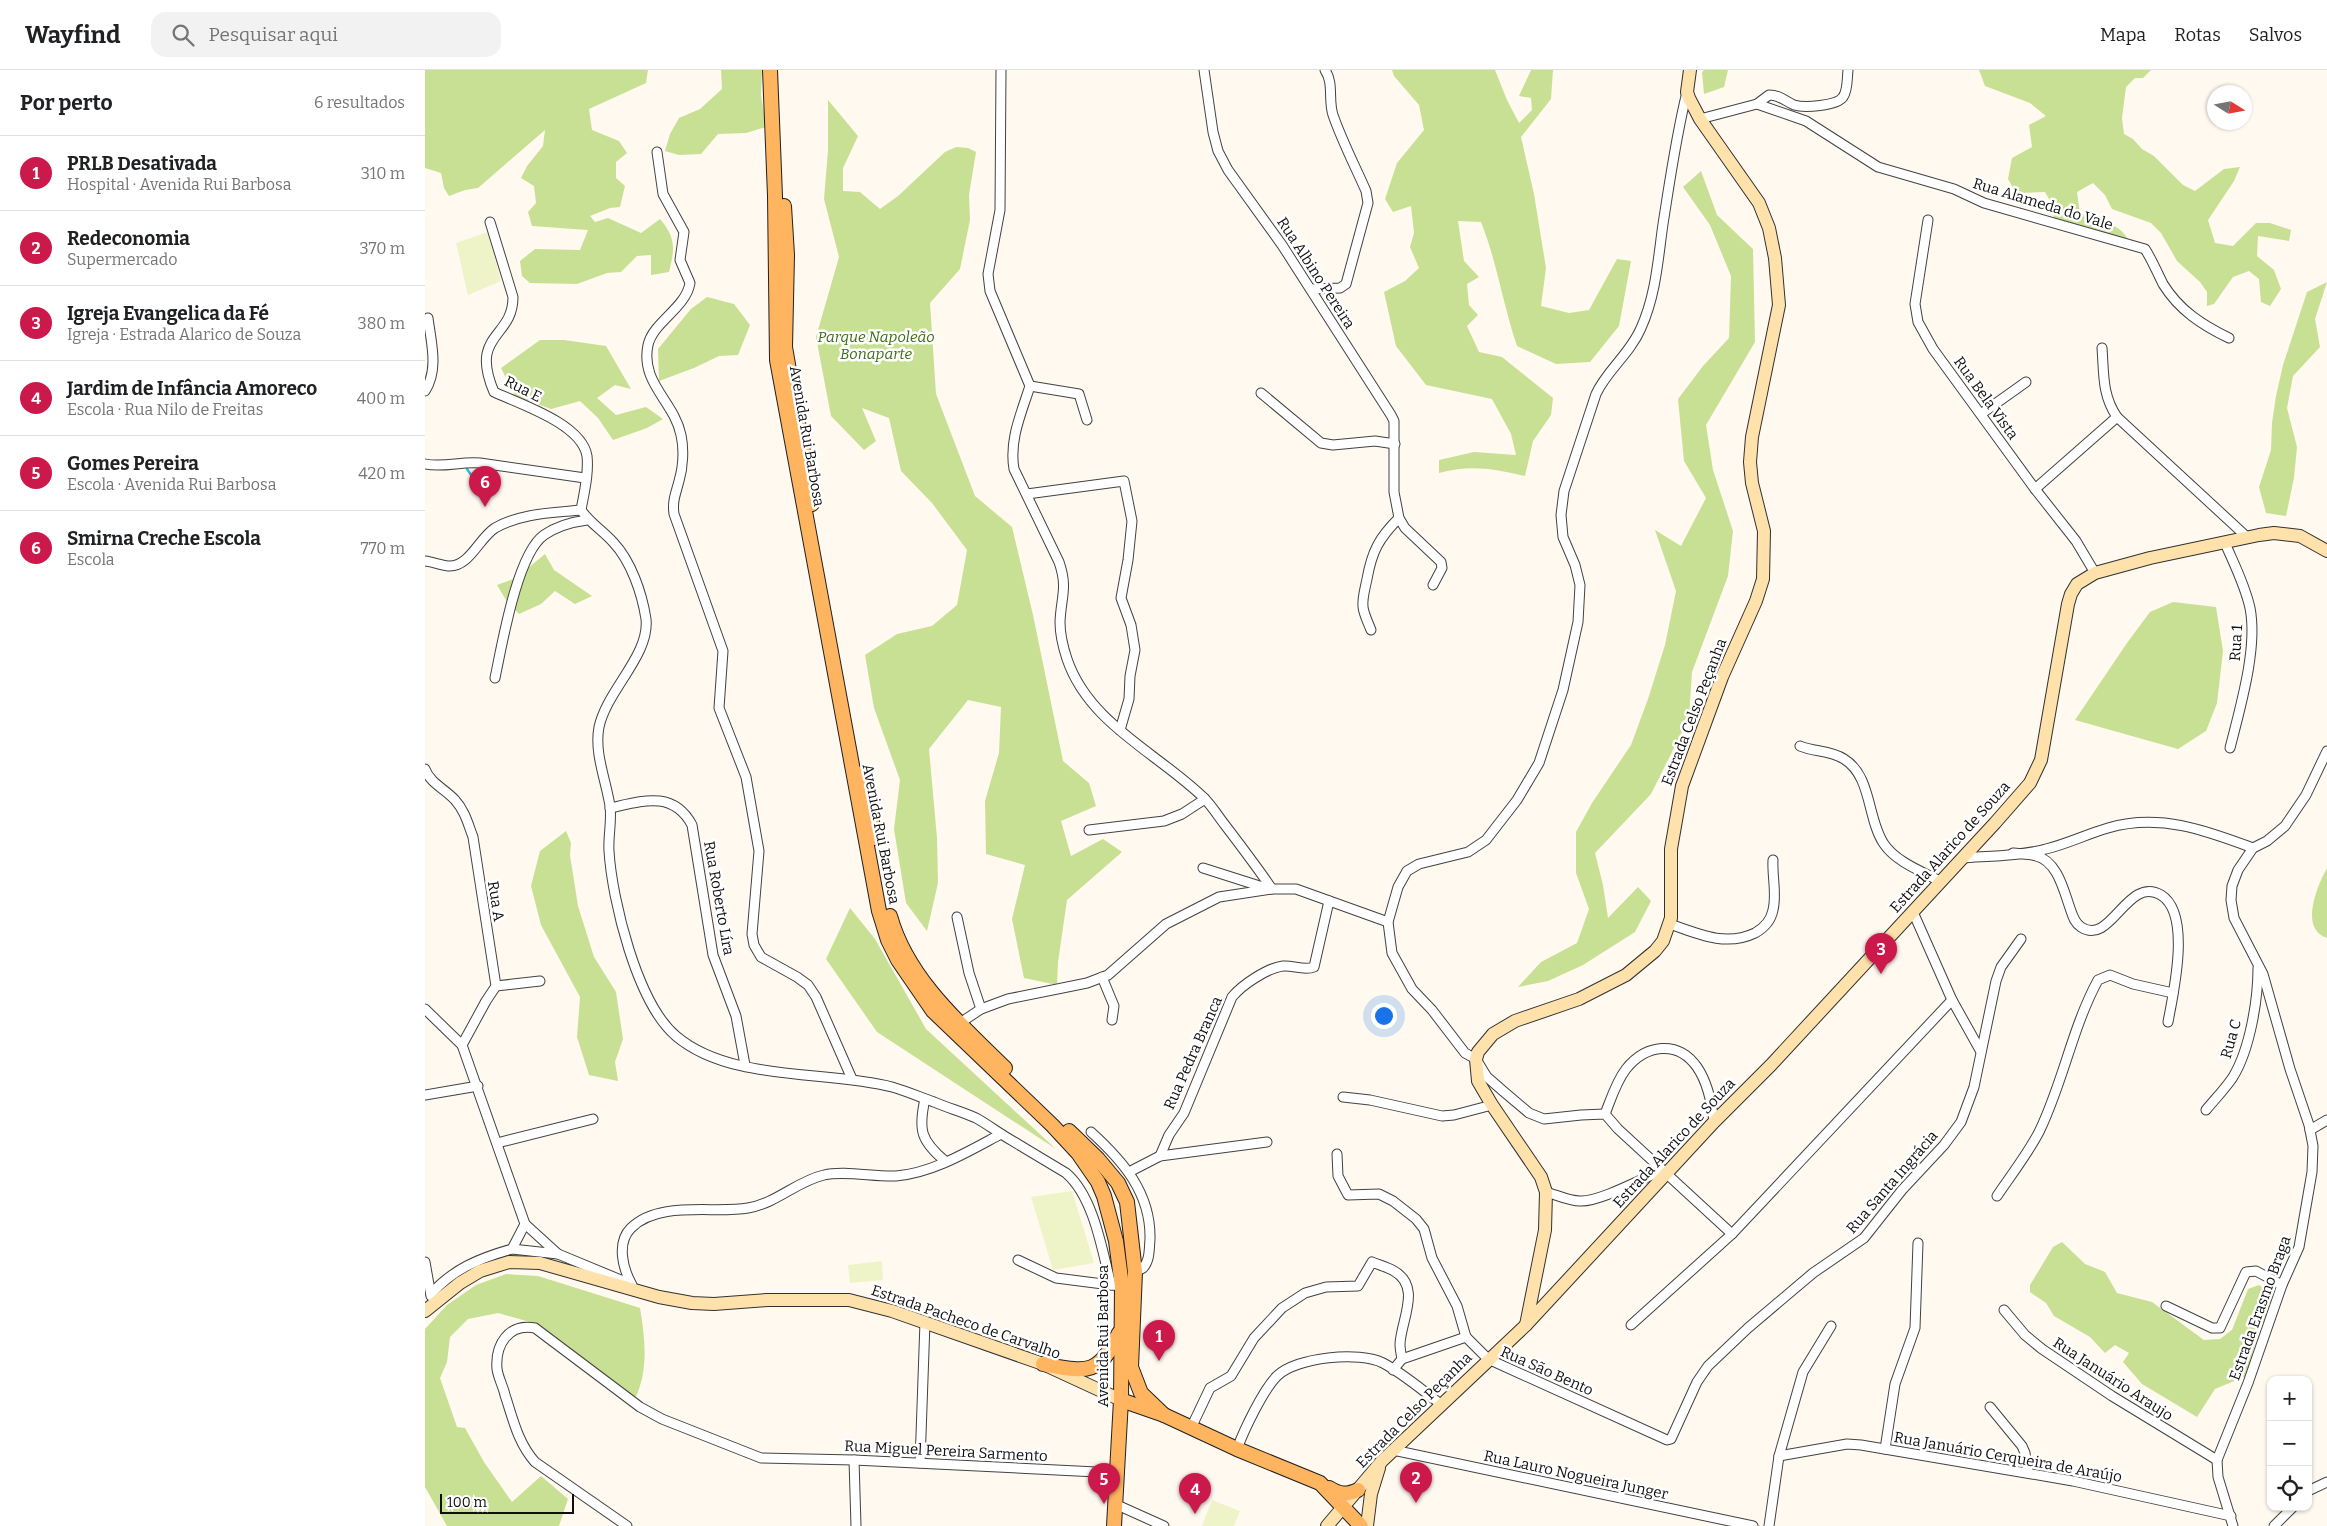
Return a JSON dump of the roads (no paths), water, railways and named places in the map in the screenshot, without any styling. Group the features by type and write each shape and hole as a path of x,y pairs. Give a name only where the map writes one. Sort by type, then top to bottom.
{"main road":[{"name":"Avenida Rui Barbosa","path":"770,70 775,196 777,360 879,911 888,940 898,960 933,1011 1052,1125 1078,1153 1098,1182 1109,1211 1116,1241 1116,1286 1121,1330 1121,1400 1114,1526"},
{"name":"Avenida Rui Barbosa","path":"779,70 779,131 787,255 785,347 839,659 891,919 897,937 915,970 960,1023 1098,1159 1118,1183 1127,1202 1135,1272 1131,1367 1141,1393 1165,1415"},
{"path":"1687,92 1691,70"},
{"name":"Estrada Celso Peçanha","path":"1476,1059 1482,1045 1493,1034 1515,1021 1579,999 1626,975 1655,952 1670,924 1671,849 1681,786 1721,677 1756,601 1763,579 1763,531 1752,483 1750,462 1752,437 1779,305 1775,258 1763,211 1743,178 1700,119 1687,92"},
{"name":"Estrada Alarico de Souza","path":"1488,1359 1526,1325 1665,1171 1771,1065 2030,783 2041,760 2071,594 2077,584 2095,573 2150,558 2274,533 2300,536 2327,551"},
{"path":"1476,1059 1478,1081 1541,1177 1546,1192 1545,1230 1526,1325"},
{"name":"Estrada Pacheco de Carvalho","path":"429,1304 480,1271 509,1262 540,1263 648,1294 692,1303 714,1304 767,1300 849,1300 925,1322 1043,1364 1121,1400"},
{"path":"1043,1364 1072,1369 1088,1368 1100,1363 1109,1355 1121,1330"},
{"name":"Estrada Celso Peçanha","path":"1327,1526 1393,1450 1443,1405 1488,1359"},
{"path":"1121,1400 1165,1415 1237,1449 1320,1483 1337,1493 1351,1493 1358,1490"},
{"path":"1367,1526 1371,1494 1382,1462"},
{"path":"1320,1483 1361,1526"}],"street":[{"path":"1001,70 999,210 988,274 990,291 1030,386 1013,436 1011,453 1013,469 1027,494 1064,576 1065,593 1060,620 1067,659 1077,681 1093,703 1119,730 1205,799 1272,889"},
{"name":"Rua Albino Pereira","path":"1204,70 1218,152 1228,170 1249,196 1311,289 1394,421 1395,492 1399,518"},
{"path":"1311,289 1340,288 1346,284 1368,203 1366,191 1333,116 1329,102 1329,78 1325,70"},
{"path":"1700,119 1757,104 1769,95 1782,97 1800,106 1823,105 1840,100 1845,94 1848,70"},
{"path":"1687,92 1674,144 1659,263 1647,315 1636,340 1626,355 1604,380 1596,394 1563,491 1561,526 1563,537 1578,576 1580,610 1563,690 1539,763 1517,800 1486,840 1467,852 1419,864 1407,871 1398,887 1388,922 1392,953 1408,983 1465,1053 1476,1059 1487,1077 1518,1105 1536,1117 1549,1120 1581,1114 1605,1114 1618,1129 1733,1234"},
{"name":"Rua Alameda do Vale","path":"1757,104 1805,120 1878,167 1933,183 1984,202 2145,249 2163,283 2177,303 2193,318 2229,338"},
{"path":"657,152 666,202 684,232 680,260 690,283 685,296 648,343 647,354 651,382 674,415 681,436 682,460 673,503 674,514 723,651 719,708 746,777 753,812 759,851 752,934 754,945 761,958 808,985 816,997 852,1079"},
{"name":"Rua Bela Vista","path":"1928,220 1915,315 1933,349 2075,541 2095,573"},
{"name":"Rua E","path":"490,222 513,297 513,308 491,341 486,358 487,374 494,392 550,418 579,440 586,454 588,469 581,510"},
{"path":"425,391 431,380 434,359 428,318"},
{"path":"2102,348 2106,396 2117,417 2248,538"},
{"path":"1981,414 2026,382"},
{"path":"1030,386 1079,394 1087,420"},
{"path":"1261,393 1321,443 1333,445 1375,440 1395,444"},
{"path":"2035,489 2117,417"},
{"path":"425,464 480,462 585,478"},
{"path":"1027,494 1125,481 1132,521 1129,560 1121,598 1131,625 1135,650 1130,676 1129,699 1119,730"},
{"path":"425,561 449,566 457,565 467,558 494,529 528,515 581,510 587,520 613,542 625,558 635,580 646,619 643,643 612,693 598,729 599,756 610,808 609,851 619,906 629,950 649,1000 662,1022 676,1036 712,1056 745,1066 816,1077 852,1079 893,1087 973,1117 1066,1173 1078,1186 1099,1237 1116,1286 1056,1278 1018,1260"},
{"path":"1371,630 1364,609 1363,597 1370,563 1375,546 1384,533 1399,518 1405,528 1441,562 1442,568 1433,585"},
{"path":"495,678 513,592 534,547 543,535 566,524 587,520"},
{"name":"Rua 1","path":"2225,543 2245,590 2253,630 2247,672 2230,748"},
{"path":"1800,746 1832,754 1854,766 1861,777 1877,832 1885,846 1906,862 1941,882"},
{"name":"Estrada Erasmo Braga","path":"2217,1460 2248,1383 2282,1285 2299,1246 2312,1172 2313,1146 2310,1130 2282,1044 2263,974 2240,933 2234,918 2231,900 2232,886 2238,870 2253,848 2267,841 2285,826 2306,795 2327,751"},
{"name":"Rua A","path":"425,769 433,782 449,794 466,816 473,837 496,986"},
{"path":"1089,830 1164,821 1182,814 1205,799"},
{"name":"Rua Roberto Líra","path":"610,808 646,800 660,800 685,813 692,825 713,955 736,1016 745,1066"},
{"path":"1962,858 2046,850 2109,828 2135,822 2156,822 2207,830 2253,848"},
{"path":"2013,853 2045,859 2055,870 2077,924 2086,929 2097,929 2105,925 2135,896 2142,892 2159,894 2165,898 2174,914 2179,950 2168,1022"},
{"path":"1670,924 1709,937 1725,940 1740,938 1759,930 1769,920 1773,911 1773,860"},
{"path":"1203,868 1272,889"},
{"path":"960,1023 981,1009 1020,996 1102,977 1119,967 1154,933 1205,902 1219,897 1272,889 1296,890 1388,922"},
{"name":"Rua Pedra Branca","path":"1160,1156 1169,1135 1184,1113 1232,997 1239,988 1253,979 1282,966 1309,969 1314,967 1329,901"},
{"path":"1913,912 1952,1000 1980,1050"},
{"path":"957,917 969,973 981,1009"},
{"name":"Rua Santa Ingrácia","path":"1671,1439 1697,1382 1708,1366 1748,1328 1813,1273 1864,1238 1902,1190 1944,1145 1961,1122 1974,1088 1980,1050 2001,967 2021,939"},
{"name":"Rua C","path":"2206,1110 2233,1076 2242,1058 2253,1010 2258,965"},
{"path":"1997,1196 2024,1157 2039,1131 2079,1021 2098,980 2101,977 2110,975 2133,984 2173,993"},
{"path":"1102,977 1114,1006 1112,1020"},
{"path":"463,1045 486,1000 496,986 540,981"},
{"path":"1631,1325 1733,1234 1952,1000"},
{"path":"425,1009 463,1045 525,1224 558,1254"},
{"path":"1605,1114 1620,1078 1627,1068 1644,1053 1653,1048 1660,1047 1689,1058 1697,1067 1712,1105 1714,1122"},
{"path":"425,1095 478,1086"},
{"path":"1343,1098 1370,1100 1442,1116 1454,1116 1492,1105"},
{"path":"925,1099 921,1127 924,1138 929,1146 945,1161"},
{"path":"497,1143 593,1119"},
{"path":"2310,1130 2327,1120"},
{"path":"1091,1132 1111,1150 1129,1172 1143,1196 1150,1234 1147,1264 1135,1272"},
{"path":"632,1284 623,1264 625,1238 630,1228 651,1217 684,1210 758,1206 774,1200 813,1178 826,1174 905,1175 945,1161 1001,1134"},
{"path":"1129,1172 1160,1156 1267,1142"},
{"path":"1337,1154 1338,1176 1348,1195 1379,1194 1393,1201 1424,1229 1432,1258 1457,1306 1466,1336 1402,1360 1393,1370"},
{"path":"1546,1192 1571,1200 1587,1200 1602,1197 1665,1171"},
{"path":"512,1249 525,1224"},
{"path":"1885,1449 1894,1390 1916,1322 1918,1244"},
{"path":"429,1304 453,1273 468,1264 512,1249 558,1254 632,1284 648,1294"},
{"path":"425,1262 429,1304"},
{"path":"1191,1428 1210,1388 1231,1376 1254,1338 1282,1308 1305,1293 1326,1287 1358,1286 1372,1262 1393,1270 1400,1276 1408,1288 1410,1300 1400,1345 1402,1360"},
{"path":"2166,1306 2212,1328 2220,1328 2246,1272 2256,1271 2282,1285"},
{"name":"Rua Januário Araujo","path":"2004,1310 2025,1335 2042,1350 2111,1396 2217,1460"},
{"path":"920,1463 925,1322"},
{"name":"Rua Miguel Pereira Sarmento","path":"627,1526 535,1462 519,1439 497,1370 497,1354 505,1338 514,1328 524,1326 535,1328 640,1407 661,1419 748,1454 774,1459 854,1460 1117,1473"},
{"path":"1769,1526 1779,1456 1803,1372 1831,1326"},
{"name":"Rua São Bento","path":"1466,1336 1488,1359 1667,1440 1671,1439"},
{"path":"1237,1449 1268,1388 1278,1374 1291,1367 1317,1360 1361,1356 1383,1363 1443,1405"},
{"path":"1991,1407 2022,1446 2025,1453 2027,1473"},
{"name":"Rua Januário Cerqueira de Araújo","path":"1779,1456 1847,1444 1885,1449 2073,1481 2231,1516"},
{"name":"Rua Lauro Nogueira Junger","path":"1393,1450 1753,1526"},
{"path":"854,1460 856,1526"},
{"path":"2217,1460 2218,1477 2233,1526"},
{"path":"2312,1489 2327,1482"},
{"path":"1115,1504 1164,1526"},
{"path":"2275,1526 2289,1511"}],"waterway":[{"path":"467,469 474,479"}],"place":[{"name":"Smirna Creche Escola","path":"485,507"},
{"name":"Igreja Evangelica da Fé","path":"1881,974"},
{"name":"PRLB Desativada","path":"1159,1361"},
{"name":"Redeconomia","path":"1416,1503"},
{"name":"Gomes Pereira","path":"1104,1504"},
{"name":"Jardim de Infância Amoreco","path":"1195,1514"}],"park label":[{"name":"Parque Napoleão Bonaparte","path":"876,346"}]}
